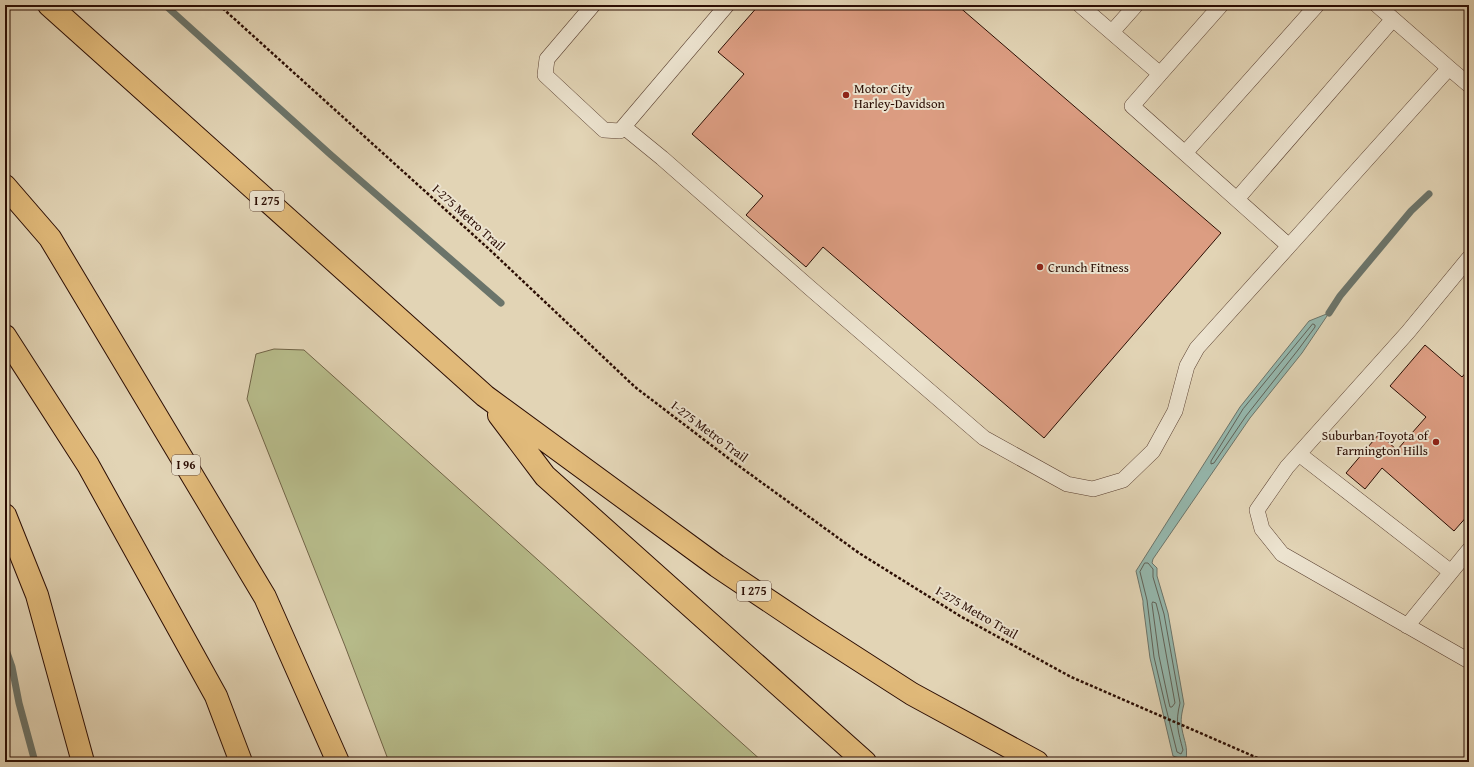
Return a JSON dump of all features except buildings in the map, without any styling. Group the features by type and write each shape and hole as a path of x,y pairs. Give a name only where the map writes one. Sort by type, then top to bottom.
{"highway":[{"name":"I 275","path":"49,5 485,396 717,566 807,627 912,694 1037,762"},
{"name":"I 96","path":"5,186 50,238 264,597 338,762"},
{"path":"5,336 88,465 216,696 241,762"},
{"path":"485,396 545,476 865,762"},
{"path":"5,515 37,595 83,762"}],"lane":[{"path":"593,5 547,59 545,75 604,130 620,131 727,5"},
{"path":"1080,5 1160,74"},
{"path":"1112,32 1136,5"},
{"path":"1221,5 1132,106 1289,246"},
{"path":"1185,153 1317,5"},
{"path":"1377,5 1469,85"},
{"path":"1237,199 1393,19"},
{"path":"624,127 662,158 984,438 1067,484 1093,489 1123,480 1153,451 1175,411 1187,366 1197,348 1449,68"},
{"path":"1469,258 1408,332 1287,467 1257,510 1262,529 1282,554 1469,661"},
{"path":"1299,454 1451,572"},
{"path":"1407,626 1469,550"}],"path":[{"name":"I-275 Metro Trail","path":"219,5 490,250 635,387 732,461 859,554 960,616 1071,677 1144,707 1267,762"}],"green space":[{"path":"274,349 304,350 763,762 389,762 345,646 247,399 256,354"}],"water":[{"path":"1329,313 1302,353 1250,418 1153,559 1152,563 1157,568 1157,576 1168,613 1184,704 1181,722 1186,747 1186,760 1173,756 1150,658 1143,601 1136,571 1240,407 1309,321"}],"waterway":[{"path":"165,5 331,155 501,303"},
{"path":"1329,313 1340,296 1411,211 1429,194"},
{"path":"5,647 12,667 19,703 35,762"}],"place":[{"name":"Motor City Harley-Davidson","path":"846,95"},
{"name":"Crunch Fitness","path":"1040,267"},
{"name":"Suburban Toyota of Farmington Hills","path":"1436,442"}]}
